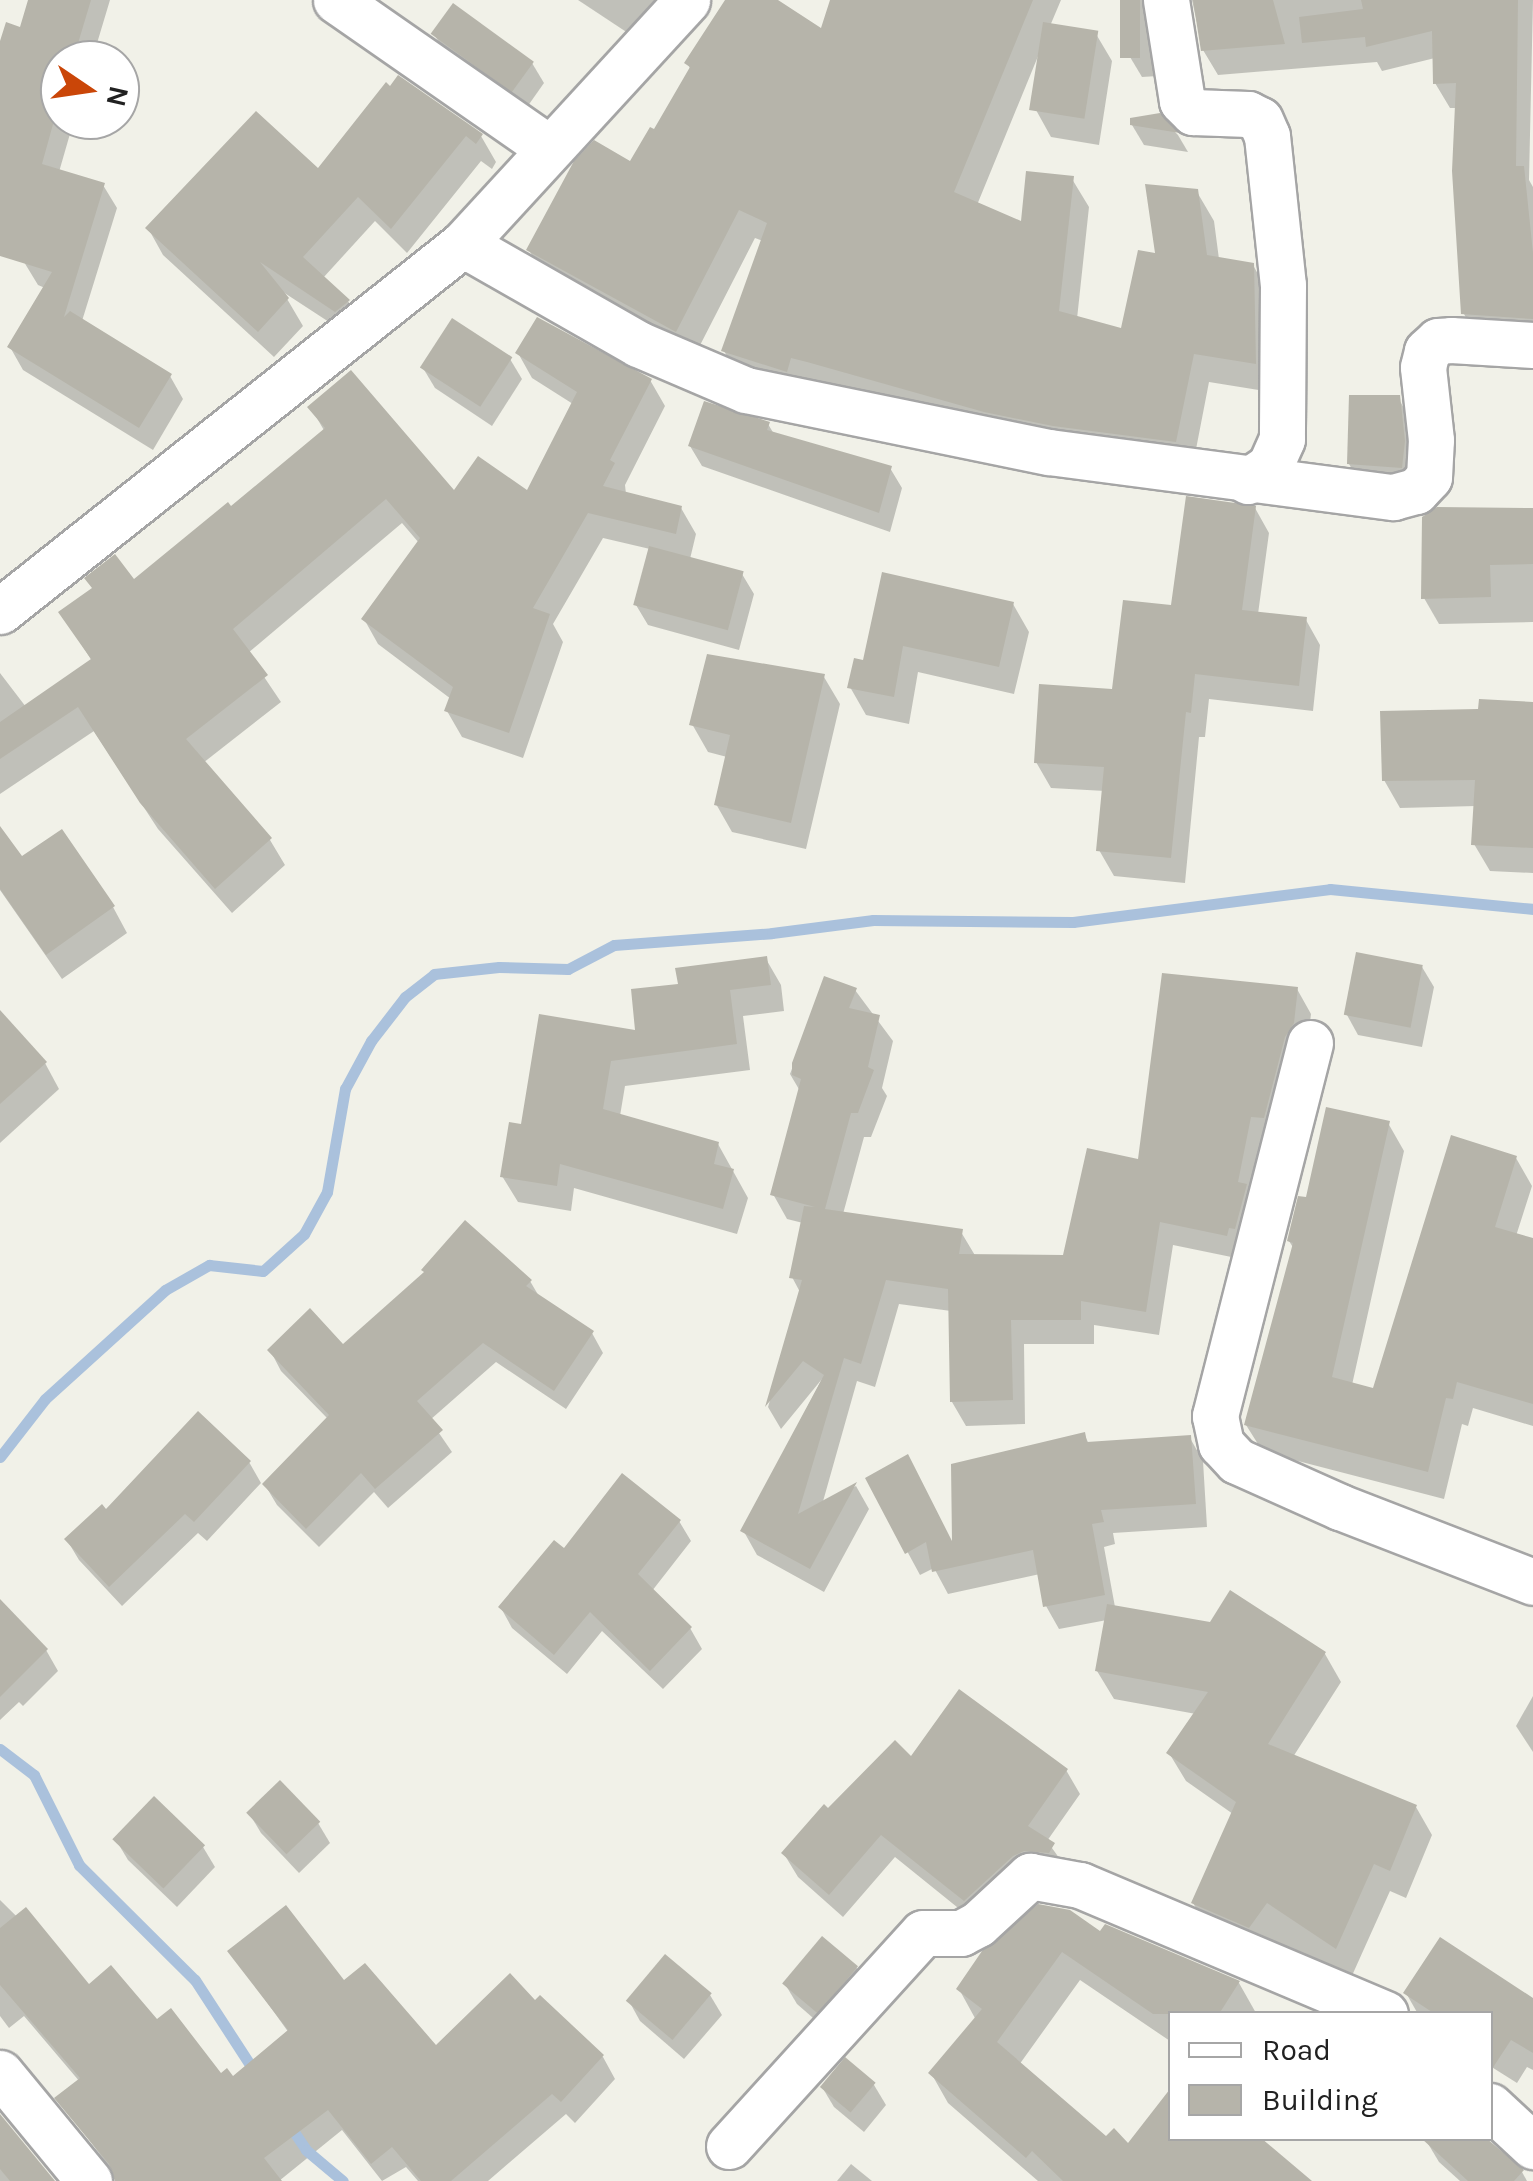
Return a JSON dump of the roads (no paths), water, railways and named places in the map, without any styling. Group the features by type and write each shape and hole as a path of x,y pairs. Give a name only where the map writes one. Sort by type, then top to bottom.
{"street":[{"path":"336,0 548,148"},
{"path":"3,602 463,244 687,0"},
{"path":"1166,0 1182,101 1193,112 1248,114 1260,120 1267,136 1283,285 1282,439 1270,466 1248,481"},
{"path":"463,244 638,344 746,390 1049,452 1393,497 1416,491 1429,477 1431,440 1423,367 1427,351 1438,342 1451,340 1533,344"},
{"path":"1310,1042 1215,1416 1221,1444 1236,1461 1533,1582"},
{"path":"730,2146 922,1933 961,1933 978,1924 1030,1876 1080,1885 1379,2011"},
{"path":"0,2073 89,2181"},
{"path":"1493,2109 1533,2146"}],"waterway":[{"path":"0,1457 45,1399 165,1290 209,1265 263,1271 304,1234 327,1192 345,1089 371,1041 405,997 434,974 499,967 568,969 614,945 772,933 873,920 1073,922 1330,889 1533,909"},
{"path":"0,1749 34,1775 79,1865 195,1980 256,2074"},
{"path":"288,2123 306,2150 343,2181"}]}
